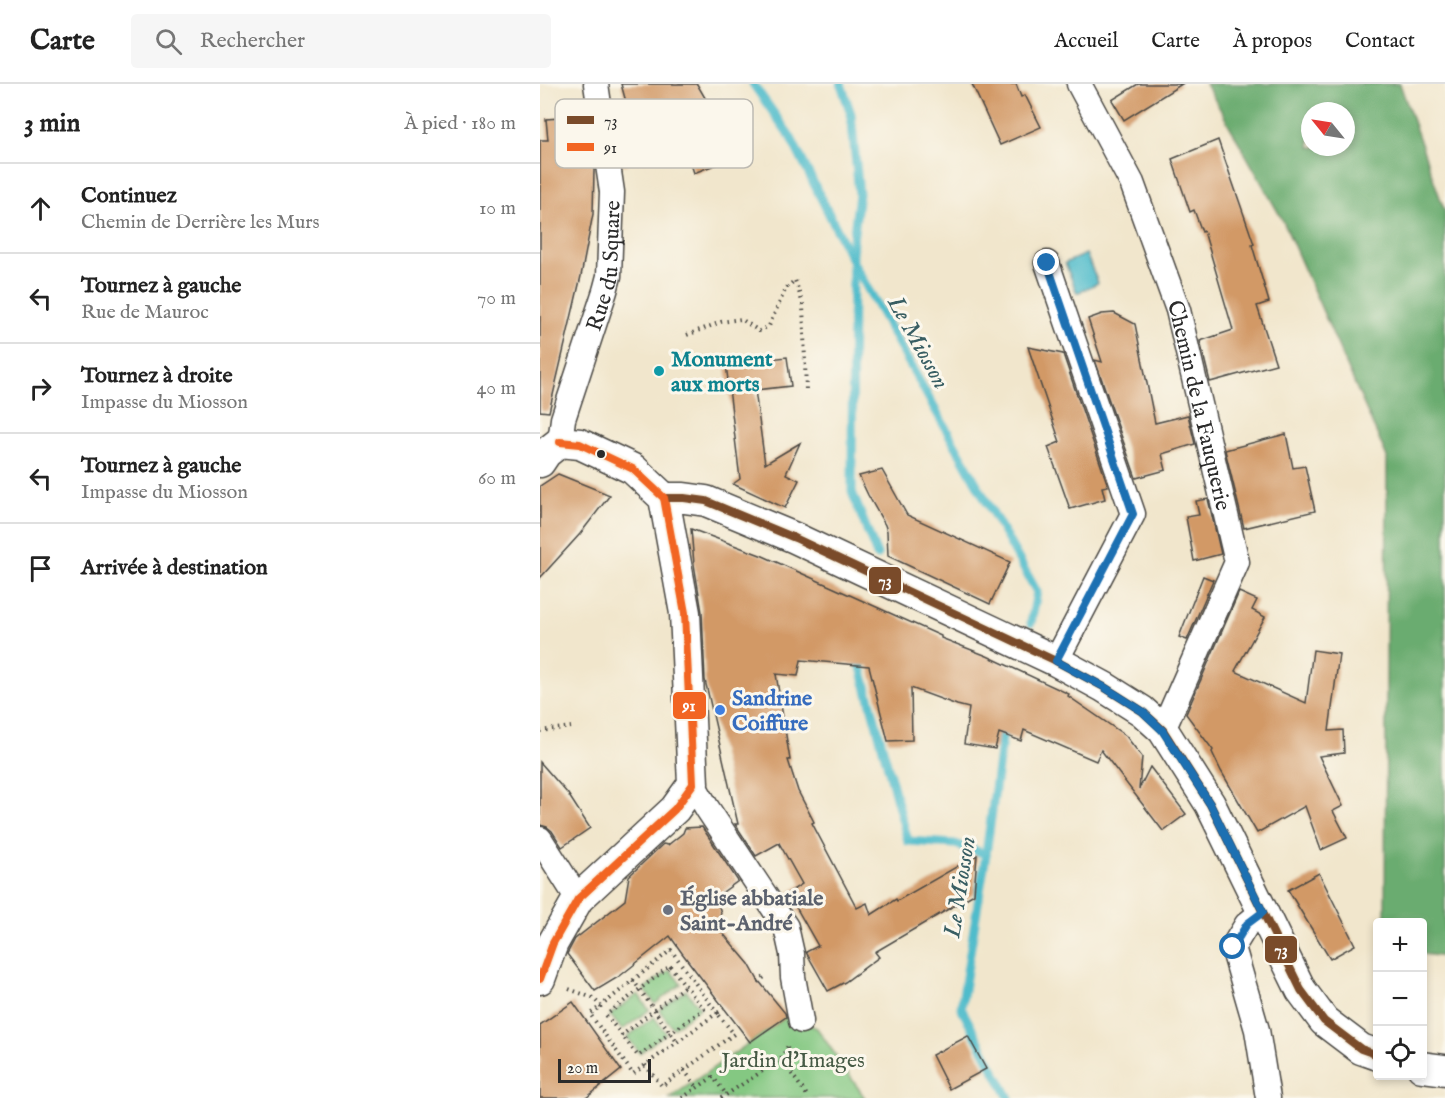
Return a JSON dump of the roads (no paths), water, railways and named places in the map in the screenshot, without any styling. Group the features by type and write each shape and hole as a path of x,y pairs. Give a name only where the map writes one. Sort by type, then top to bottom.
{"street":[{"name":"Rue du Square","path":"596,84 598,99"},
{"name":"Chemin de la Fauquerie","path":"1079,84 1132,183 1178,310 1236,562 1162,730"},
{"name":"Rue du Square","path":"550,452 563,419 609,276 612,192 608,168"},
{"path":"1047,263 1133,514 1056,661"},
{"path":"550,452 580,444 633,469 664,498 685,614 693,784 786,927 801,1021"},
{"path":"664,498 706,501 785,534 1056,661 1142,711 1162,730 1210,804 1302,990 1324,1021 1361,1048 1373,1053"},
{"path":"540,978 553,943 578,899 675,809 693,784"},
{"path":"540,839 578,899"},
{"path":"1263,912 1247,924 1233,947 1257,1030 1268,1098"},
{"path":"1427,1068 1445,1070"}],"water":[{"path":"1086,254 1098,283 1077,293 1065,263"}],"waterway":[{"name":"Le Miosson","path":"753,84 790,136 854,264 1037,592 1031,623"},
{"path":"841,84 851,114 859,194 853,240 852,492 877,555"},
{"path":"857,653 908,841 955,844 986,854"},
{"name":"Le Miosson","path":"1004,724 961,1008 1009,1098"}],"place":[{"name":"Monument aux morts","path":"659,371"},
{"name":"Sandrine Coiffure","path":"720,710"},
{"name":"Église abbatiale Saint-André","path":"668,910"}],"park label":[{"name":"Jardin d'Images","path":"793,1059"}]}
